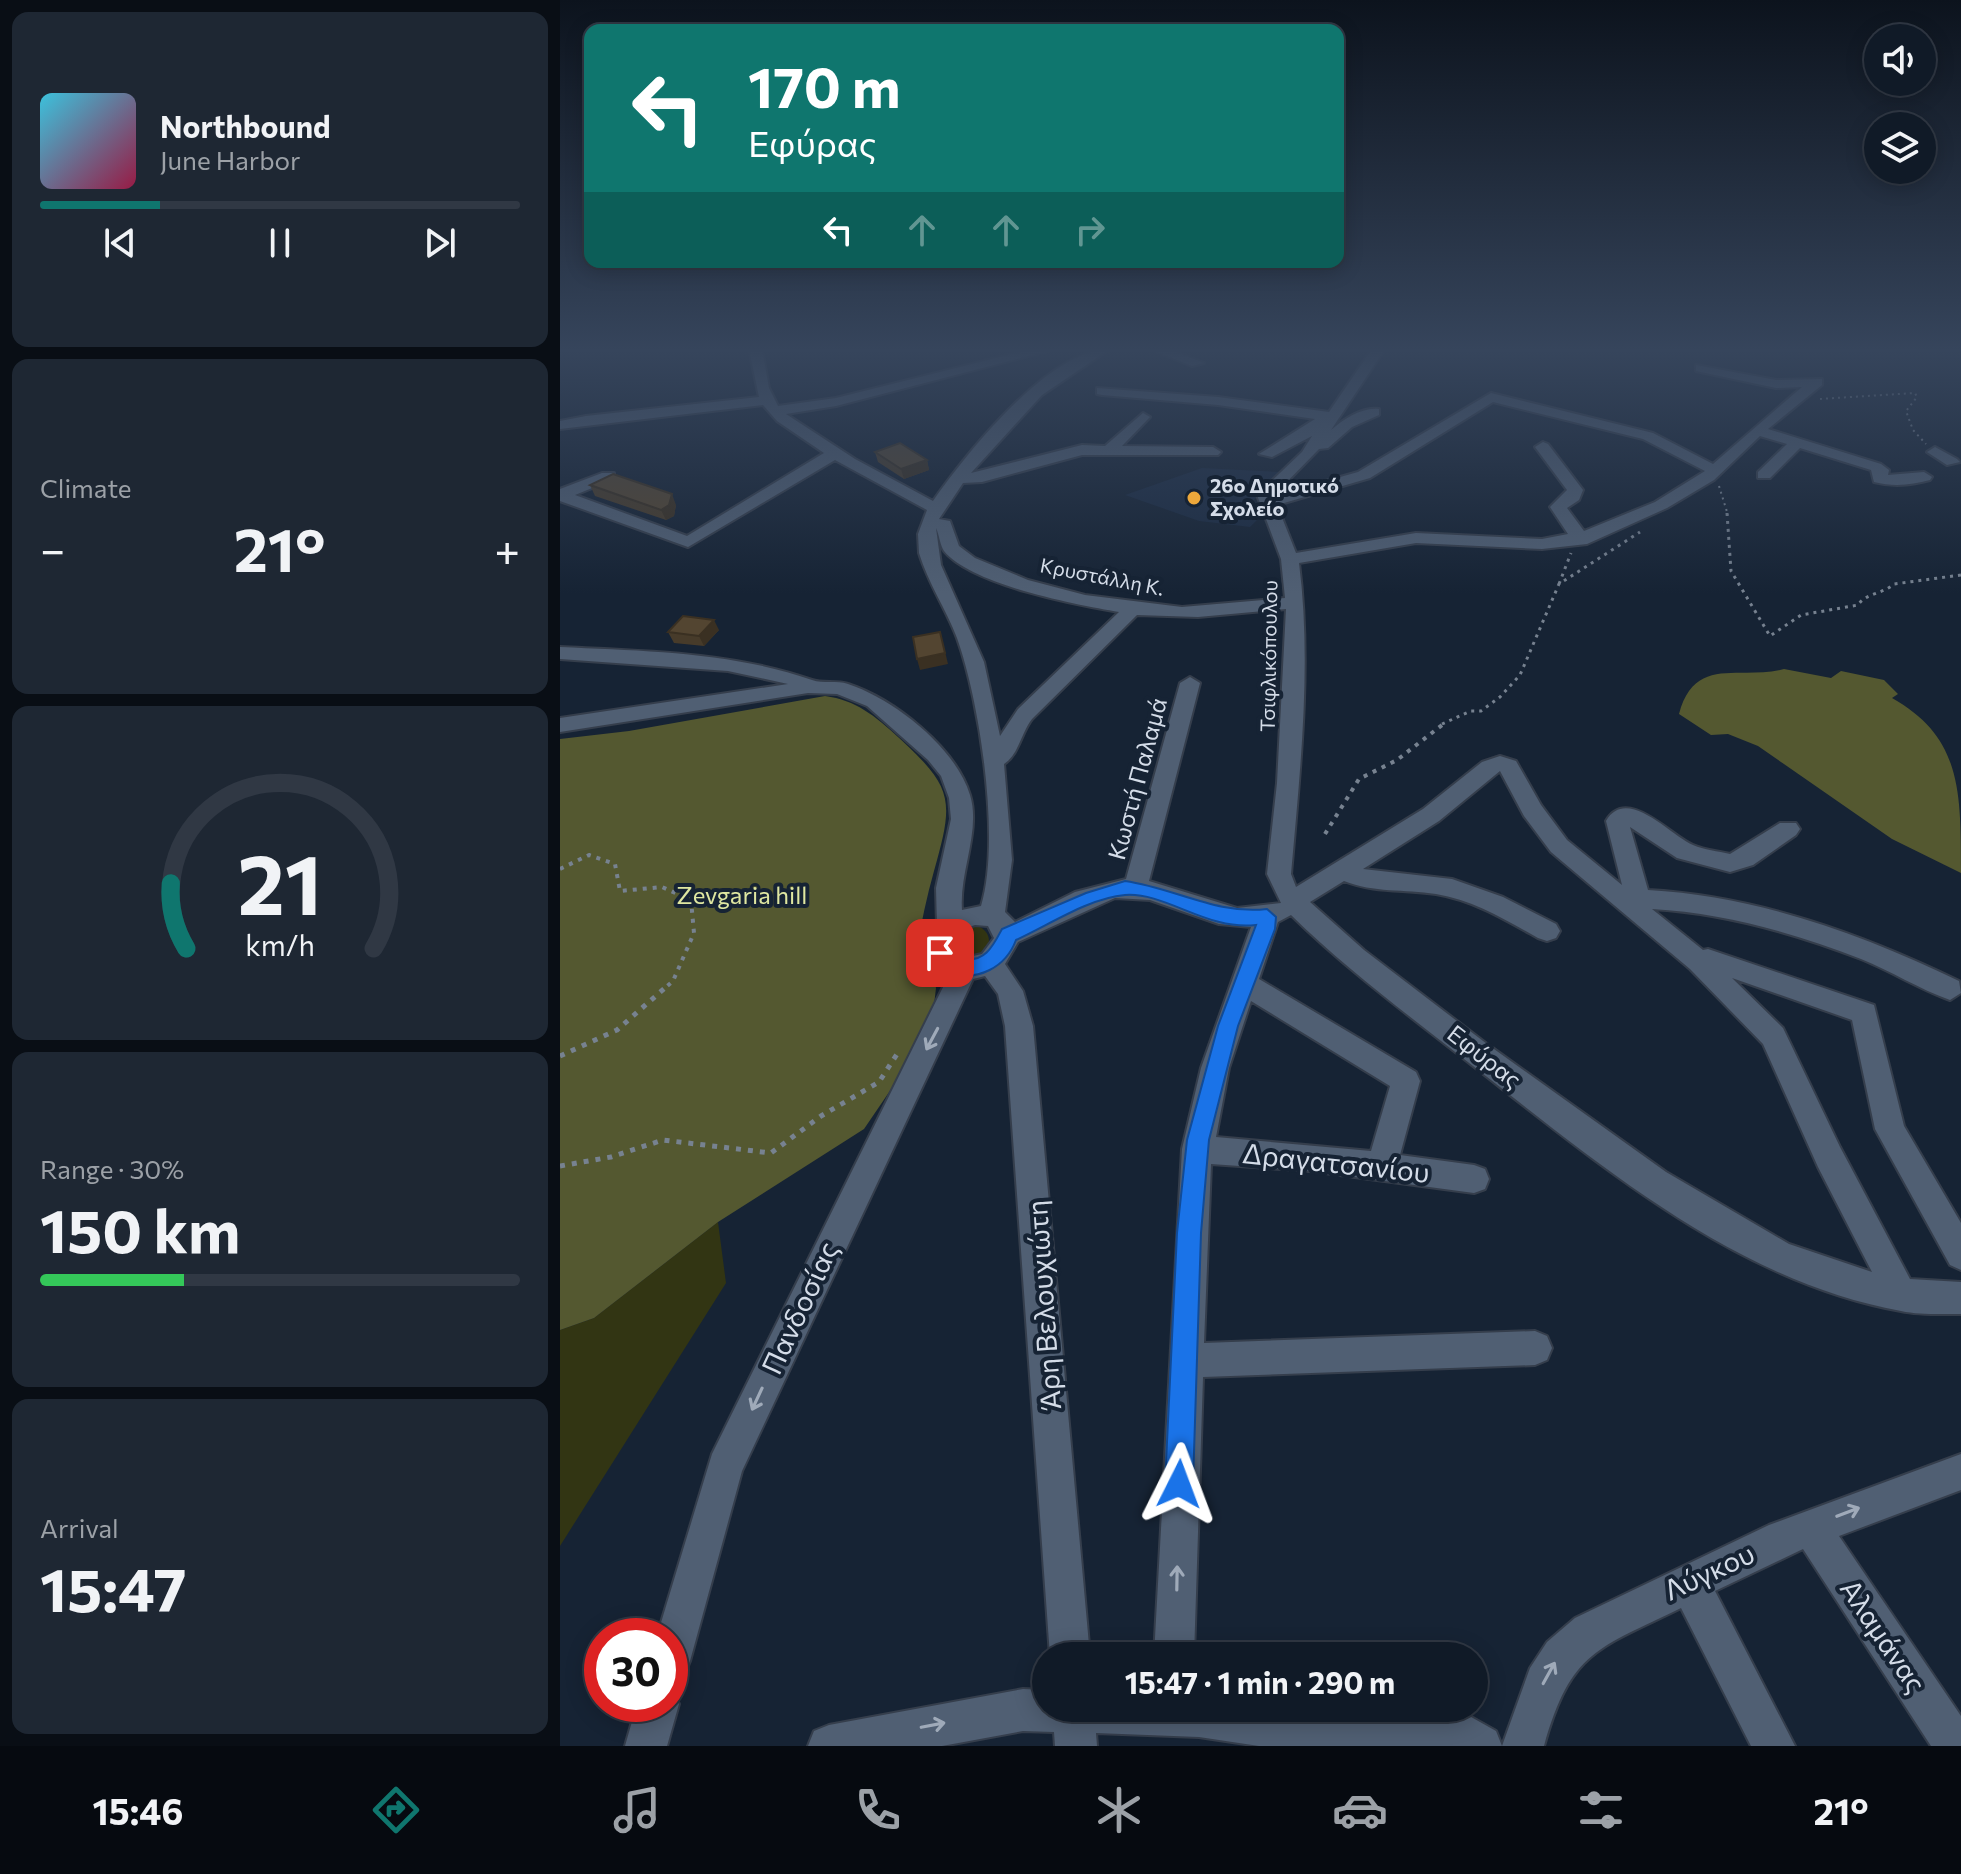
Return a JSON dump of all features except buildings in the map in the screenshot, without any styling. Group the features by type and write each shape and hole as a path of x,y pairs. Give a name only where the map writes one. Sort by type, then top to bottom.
{"street":[{"path":"805,430 932,515"},
{"path":"1002,430 932,515 927,546 974,661 992,762 999,884 1000,925 1002,953 977,966 949,964 940,953 940,939 950,926 965,917 1000,925 1103,894 1135,889 1218,916 1244,919 1286,908"},
{"path":"1109,450 1129,430"},
{"path":"1267,454 1308,430"},
{"path":"1303,458 1322,430"},
{"path":"1339,430 1268,490 1267,503 1364,475 1436,430"},
{"path":"1626,430 1648,436 1712,474"},
{"path":"1290,559 1427,537 1542,544 1581,540 1661,505 1712,474 1757,430"},
{"path":"1759,430 1879,468 1880,479 1924,477"},
{"path":"1764,475 1798,442"},
{"path":"1543,447 1575,490 1573,497 1558,507 1581,540"},
{"path":"608,476 560,495 688,542 837,452"},
{"path":"959,479 982,477 1072,452 1213,452"},
{"path":"1935,452 1952,462"},
{"name":"Τσιφλικόπουλου","path":"1267,503 1290,559 1295,603 1288,783 1279,874 1286,908"},
{"name":"Κρυστάλλη Κ.","path":"932,515 944,525 954,552 992,572 1069,596 1179,613 1295,603"},
{"path":"992,762 1004,754 1012,731 1025,714 1134,608"},
{"path":"560,653 764,671 803,681 808,687"},
{"name":"Κωστή Παλαμά","path":"1135,889 1190,683"},
{"path":"560,725 808,687 839,688 874,701 917,737 951,774 960,798 962,819 948,888 950,926"},
{"path":"1175,1642 1189,1233 1197,1149 1215,1068 1244,983 1266,929 1286,908 1439,808 1490,767 1503,764 1512,770 1532,810 1559,846 1629,898 1773,1036 1829,1157 1901,1295"},
{"path":"1629,898 1617,821 1622,817 1642,821 1685,852 1730,863 1745,859 1788,829"},
{"path":"1345,871 1361,878 1422,883 1474,895 1547,931"},
{"path":"1629,898 1674,899 1769,918 1902,964 1950,989"},
{"name":"Εφύρας","path":"1286,908 1523,1088 1709,1218 1795,1265 1846,1283 1901,1295 1961,1298"},
{"path":"1699,962 1708,959 1864,1013 1890,1129 1961,1254"},
{"name":"Άρη Βελουχιώτη","path":"977,966 1010,991 1019,1026 1069,1642"},
{"name":"Πανδοσίας","path":"682,1618 725,1467 977,966"},
{"path":"1244,983 1406,1081 1382,1167"},
{"name":"Δραγατσανίου","path":"1197,1149 1277,1154 1474,1179"},
{"path":"1185,1361 1535,1348"},
{"name":"Λύγκου","path":"1523,1746 1540,1689 1550,1668 1566,1647 1589,1632 1810,1526 1961,1472"},
{"name":"Αλαμάνας","path":"1810,1526 1956,1746"},
{"path":"1689,1582 1774,1746"},
{"path":"829,1746 1007,1711 1075,1723"},
{"path":"646,1746 653,1722"},
{"path":"1241,1722 1285,1729 1437,1724 1450,1727 1481,1746"}],"path":[{"path":"1914,430 1935,452"},
{"path":"1712,474 1719,484 1729,520 1731,571 1770,636 1801,615 1858,605 1863,598 1894,584 1961,575"},
{"path":"1559,584 1592,566 1650,526"},
{"path":"1325,834 1359,779 1397,760 1440,725 1471,711 1481,711 1520,675 1559,584 1563,566 1581,540"},
{"path":"560,869 589,855 615,864 620,891 662,887 691,900 694,933 673,981 617,1030 560,1056"},
{"path":"560,1166 611,1157 663,1140 771,1153 821,1116 879,1082 904,1046"}],"shaded area":[{"name":"26ο Δημοτικό Σχολείο","path":"1202,468 1281,472 1253,501 1260,517 1250,527 1199,521 1125,495"}],"green space":[{"path":"1784,669 1831,678 1841,671 1884,680 1898,694 1892,698 1915,713 1932,730 1944,748 1957,791 1961,873 1892,839 1758,746 1728,734 1711,735 1679,714 1686,695 1696,683 1708,677"},
{"name":"Zevgaria hill","path":"825,696 856,705 881,722 930,769 944,796 945,827 917,949 919,958 933,976 936,988 934,1005 896,1082 864,1129 718,1222 594,1318 560,1330 560,739 629,731"},
{"path":"974,926 980,927 988,935 988,947 980,955 974,956 968,955 960,947 959,941 960,935 968,927"},
{"path":"718,1222 726,1283 560,1546 560,1330 594,1318"}],"place":[{"name":"26ο Δημοτικό Σχολείο","path":"1194,498"}],"route":[{"path":"940,953 943,959 956,967 984,965 1002,953 1008,935 1092,898 1125,888 1147,891 1218,916 1244,919 1267,917 1266,929 1228,1026 1198,1140 1189,1233 1179,1484"}]}
